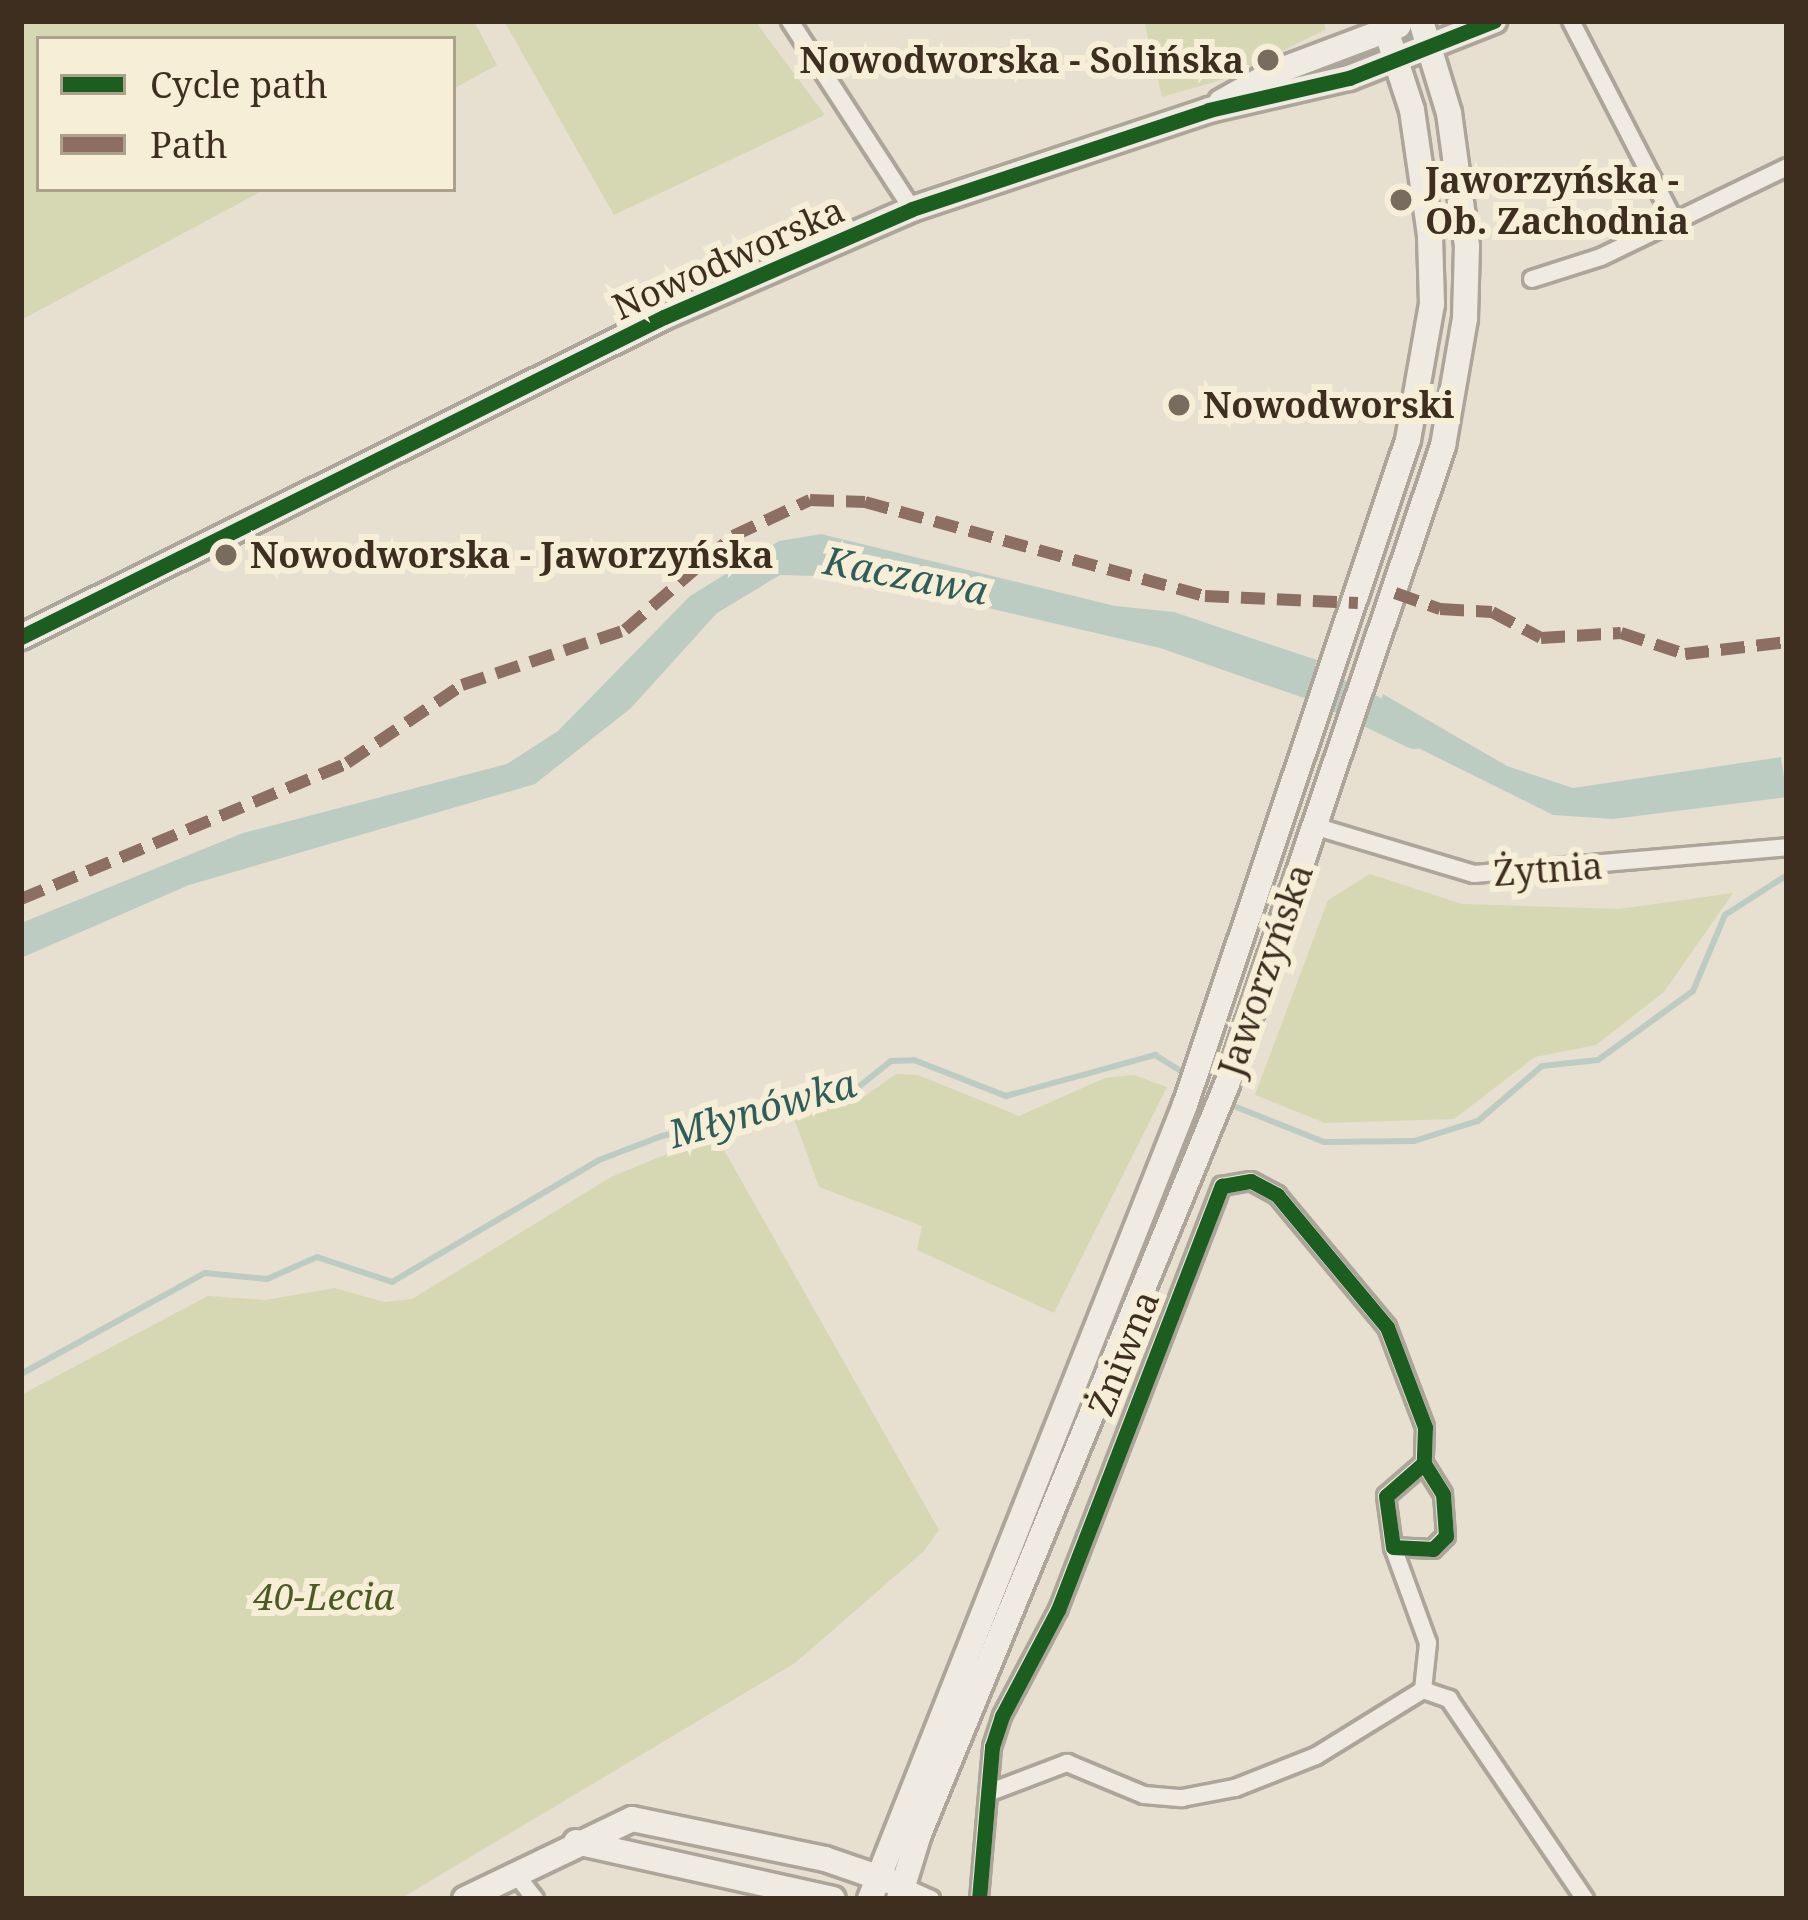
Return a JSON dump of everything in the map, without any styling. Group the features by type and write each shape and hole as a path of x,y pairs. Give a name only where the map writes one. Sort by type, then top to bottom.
{"main road":[{"name":"Nowodworska","path":"1209,110 1273,73 1385,25 1417,21"},
{"name":"Jaworzyńska","path":"901,1893 1227,1084 1443,446 1466,319 1461,179 1432,51 1417,21"},
{"name":"Nowodworska","path":"21,637 664,317 912,209 1209,110 1432,51 1494,21"},
{"name":"Jaworzyńska","path":"873,1887 1185,1105 1346,637 1408,440 1432,304 1423,164 1385,25"},
{"path":"465,1899 615,1822 653,1820 901,1893"},
{"path":"573,1842 833,1899"}],"street":[{"path":"790,21 912,209"},
{"path":"1571,21 1672,217"},
{"path":"1532,279 1601,257 1672,217 1787,167"},
{"name":"Żytnia","path":"1314,826 1474,874 1787,848"},
{"name":"Żniwna","path":"980,1899 988,1793 1002,1716 1058,1610 1222,1186 1251,1181 1277,1195 1387,1327 1425,1427 1424,1463 1443,1494 1446,1536 1432,1549 1393,1547"},
{"path":"1423,1690 1428,1643 1393,1547 1386,1496 1424,1463"},
{"path":"988,1793 1067,1762 1144,1795 1182,1798 1235,1788 1316,1756 1423,1690"},
{"path":"1423,1690 1449,1699 1585,1899"},
{"path":"514,1872 535,1899"},
{"path":"901,1893 932,1899"}],"green space":[{"path":"21,21 474,21 497,65 456,87 456,36 36,36 36,192 260,192 21,320"},
{"path":"504,21 755,21 825,115 614,215"},
{"path":"1144,21 1323,21 1326,29 1231,77 1162,97"},
{"path":"1370,874 1462,904 1619,909 1733,893 1664,992 1596,1045 1535,1057 1454,1119 1325,1123 1255,1095 1328,900"},
{"path":"896,1074 918,1075 1019,1116 1105,1078 1134,1075 1167,1087 1054,1313 917,1250 922,1226 819,1187 793,1116 862,1098"},
{"name":"40-Lecia","path":"715,1134 939,1530 924,1551 795,1663 400,1899 21,1899 21,1395 208,1296 266,1300 334,1288 385,1302 412,1299 611,1177"}],"water":[{"path":"821,534 1115,606 1174,612 1317,660 1304,698 1160,648 855,577 780,575 717,613 631,708 535,784 189,885 21,958 21,923 243,833 507,764 558,731 690,596 779,541"},
{"path":"1383,694 1507,766 1573,788 1781,757 1787,797 1613,819 1553,815 1372,725"}],"waterway":[{"name":"Kaczawa","path":"1272,663 1414,732"},
{"name":"Młynówka","path":"1226,1103 1324,1142 1414,1141 1478,1121 1542,1066 1598,1060 1693,991 1725,915 1787,875"},
{"name":"Młynówka","path":"21,1374 205,1273 267,1279 317,1257 392,1282 599,1160 662,1136 856,1089 891,1061 914,1060 1006,1096 1155,1055 1186,1074"}],"marked path":[{"path":"21,899 347,763 462,685 625,630 733,536 810,500 865,502 1205,596 1358,603"},
{"path":"1395,593 1440,609 1492,612 1541,638 1621,633 1685,654 1787,642"}],"cycle path":[{"path":"21,637 664,317 912,209 1209,110 1349,78 1494,21"},
{"path":"979,1899 992,1747 1002,1716 1058,1610 1222,1186 1251,1181 1277,1195 1387,1327 1425,1427 1424,1463 1386,1496 1393,1547 1433,1549 1446,1536 1443,1494 1424,1463"}],"place":[{"name":"Nowodworska - Solińska","path":"1268,60"},
{"name":"Jaworzyńska - Ob. Zachodnia","path":"1401,200"},
{"name":"Nowodworski","path":"1179,405"},
{"name":"Nowodworska - Jaworzyńska","path":"226,555"}]}
